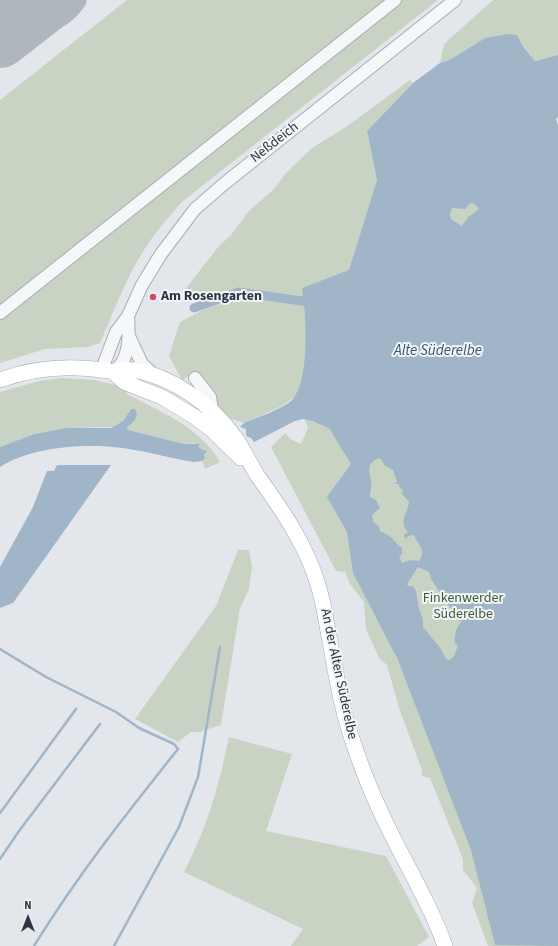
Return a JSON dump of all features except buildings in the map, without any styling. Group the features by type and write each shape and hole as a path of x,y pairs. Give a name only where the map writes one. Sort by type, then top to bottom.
{"main road":[{"path":"0,380 24,373 50,368 85,368 108,371"},
{"name":"An der Alten Süderelbe","path":"108,371 134,370 159,377 188,394 207,417 222,439 255,472 294,529 313,569 324,606 338,683 353,743 381,812 417,883 445,946"},
{"name":"An der Alten Süderelbe","path":"108,371 124,382 207,417"}],"street":[{"path":"0,313 395,0"},
{"name":"Neßdeich","path":"128,316 129,336 124,359 108,371 105,361 116,332 128,316 142,285 161,254 191,214 209,196 455,0"},
{"path":"129,336 142,364 148,371 159,377"},
{"path":"194,378 210,397 212,406 207,417"}],"green space":[{"path":"127,0 390,0 0,309 0,100"},
{"path":"402,0 438,0 183,201 156,232 144,249 125,285 100,343 88,347 45,349 0,363 0,318"},
{"path":"493,0 558,0 558,55 535,61 524,48 517,35 485,38 451,59 440,63 444,44"},
{"name":"Finkenwerder Süderelbe","path":"410,80 413,83 367,131 377,180 352,261 438,250 558,946 488,946 472,903 477,888 463,870 463,859 430,778 422,776 422,770 400,711 387,665 379,658 366,629 364,602 350,584 345,572 336,571 271,447 285,433 292,440 301,444 308,427 294,397 282,406 244,423 223,416 216,407 208,384 196,372 182,380 169,356 180,322 205,309 233,300 226,291 201,296 183,296 186,288 219,246 231,235 249,211 274,189 286,173 312,148 346,127"},
{"path":"473,203 479,209 468,217 462,227 451,219 450,214 452,208"},
{"path":"61,378 94,380 125,387 127,394 166,414 191,430 212,450 220,462 205,469 202,461 205,458 205,449 197,447 195,443 184,444 128,430 127,427 135,410 131,409 123,421 112,427 66,428 34,434 0,447 0,392 39,381"},
{"path":"238,550 249,550 252,567 249,589 240,608 221,725 199,732 191,732 178,742 135,719 216,606"},
{"path":"229,737 292,754 266,831 386,856 429,937 417,946 291,946 303,929 184,872 206,822 221,773"}],"water":[{"name":"Alte Süderelbe","path":"508,34 517,35 524,48 535,61 558,55 558,117 556,119 558,126 558,946 495,945 471,850 398,660 353,573 347,532 327,497 351,464 329,428 310,420 303,419 295,421 254,442 251,438 246,436 246,429 240,427 244,423 275,410 291,401 297,392 302,379 306,347 305,313 302,288 349,270 377,180 367,131 413,83 440,63 451,59 485,38","holes":["473,203 479,209 468,217 462,226 451,219 450,214 452,208 465,209 469,204","379,458 382,460 384,465 393,470 397,481 395,484 399,484 399,487 403,490 402,494 409,502 404,517 404,525 408,532 404,535 405,539 408,536 414,535 422,550 419,561 410,560 402,563 399,557 402,554 402,547 400,547 391,537 380,531 379,526 374,523 372,515 380,508 376,500 370,497 371,483 369,468 375,460","418,567 429,572 431,579 452,610 464,615 455,637 455,643 458,646 454,656 450,660 446,659 441,649 423,627 423,620 416,591 413,586 408,586 407,584"]},
{"path":"131,409 135,409 137,414 135,419 127,427 128,430 184,444 200,444 198,447 207,451 204,455 205,458 202,461 194,462 123,448 85,446 55,449 25,455 0,467 0,447 34,434 66,428 111,428 123,421"},
{"path":"57,465 111,465 13,603 0,608 0,567 33,507 47,471 54,471"}],"waterway":[{"path":"194,308 239,292 316,303"},
{"path":"114,946 179,827 198,777 220,647"},
{"path":"0,649 46,677 116,712 139,728 174,744 178,749 121,821 85,870 50,920 34,946"},
{"path":"0,813 76,709"},
{"path":"0,859 19,831 100,724"}],"taxiway":[{"path":"0,11 19,21 40,23 59,16 68,9 75,0"}],"runway":[{"path":"0,39 50,0"}],"place":[{"name":"Am Rosengarten","path":"153,297"}]}
